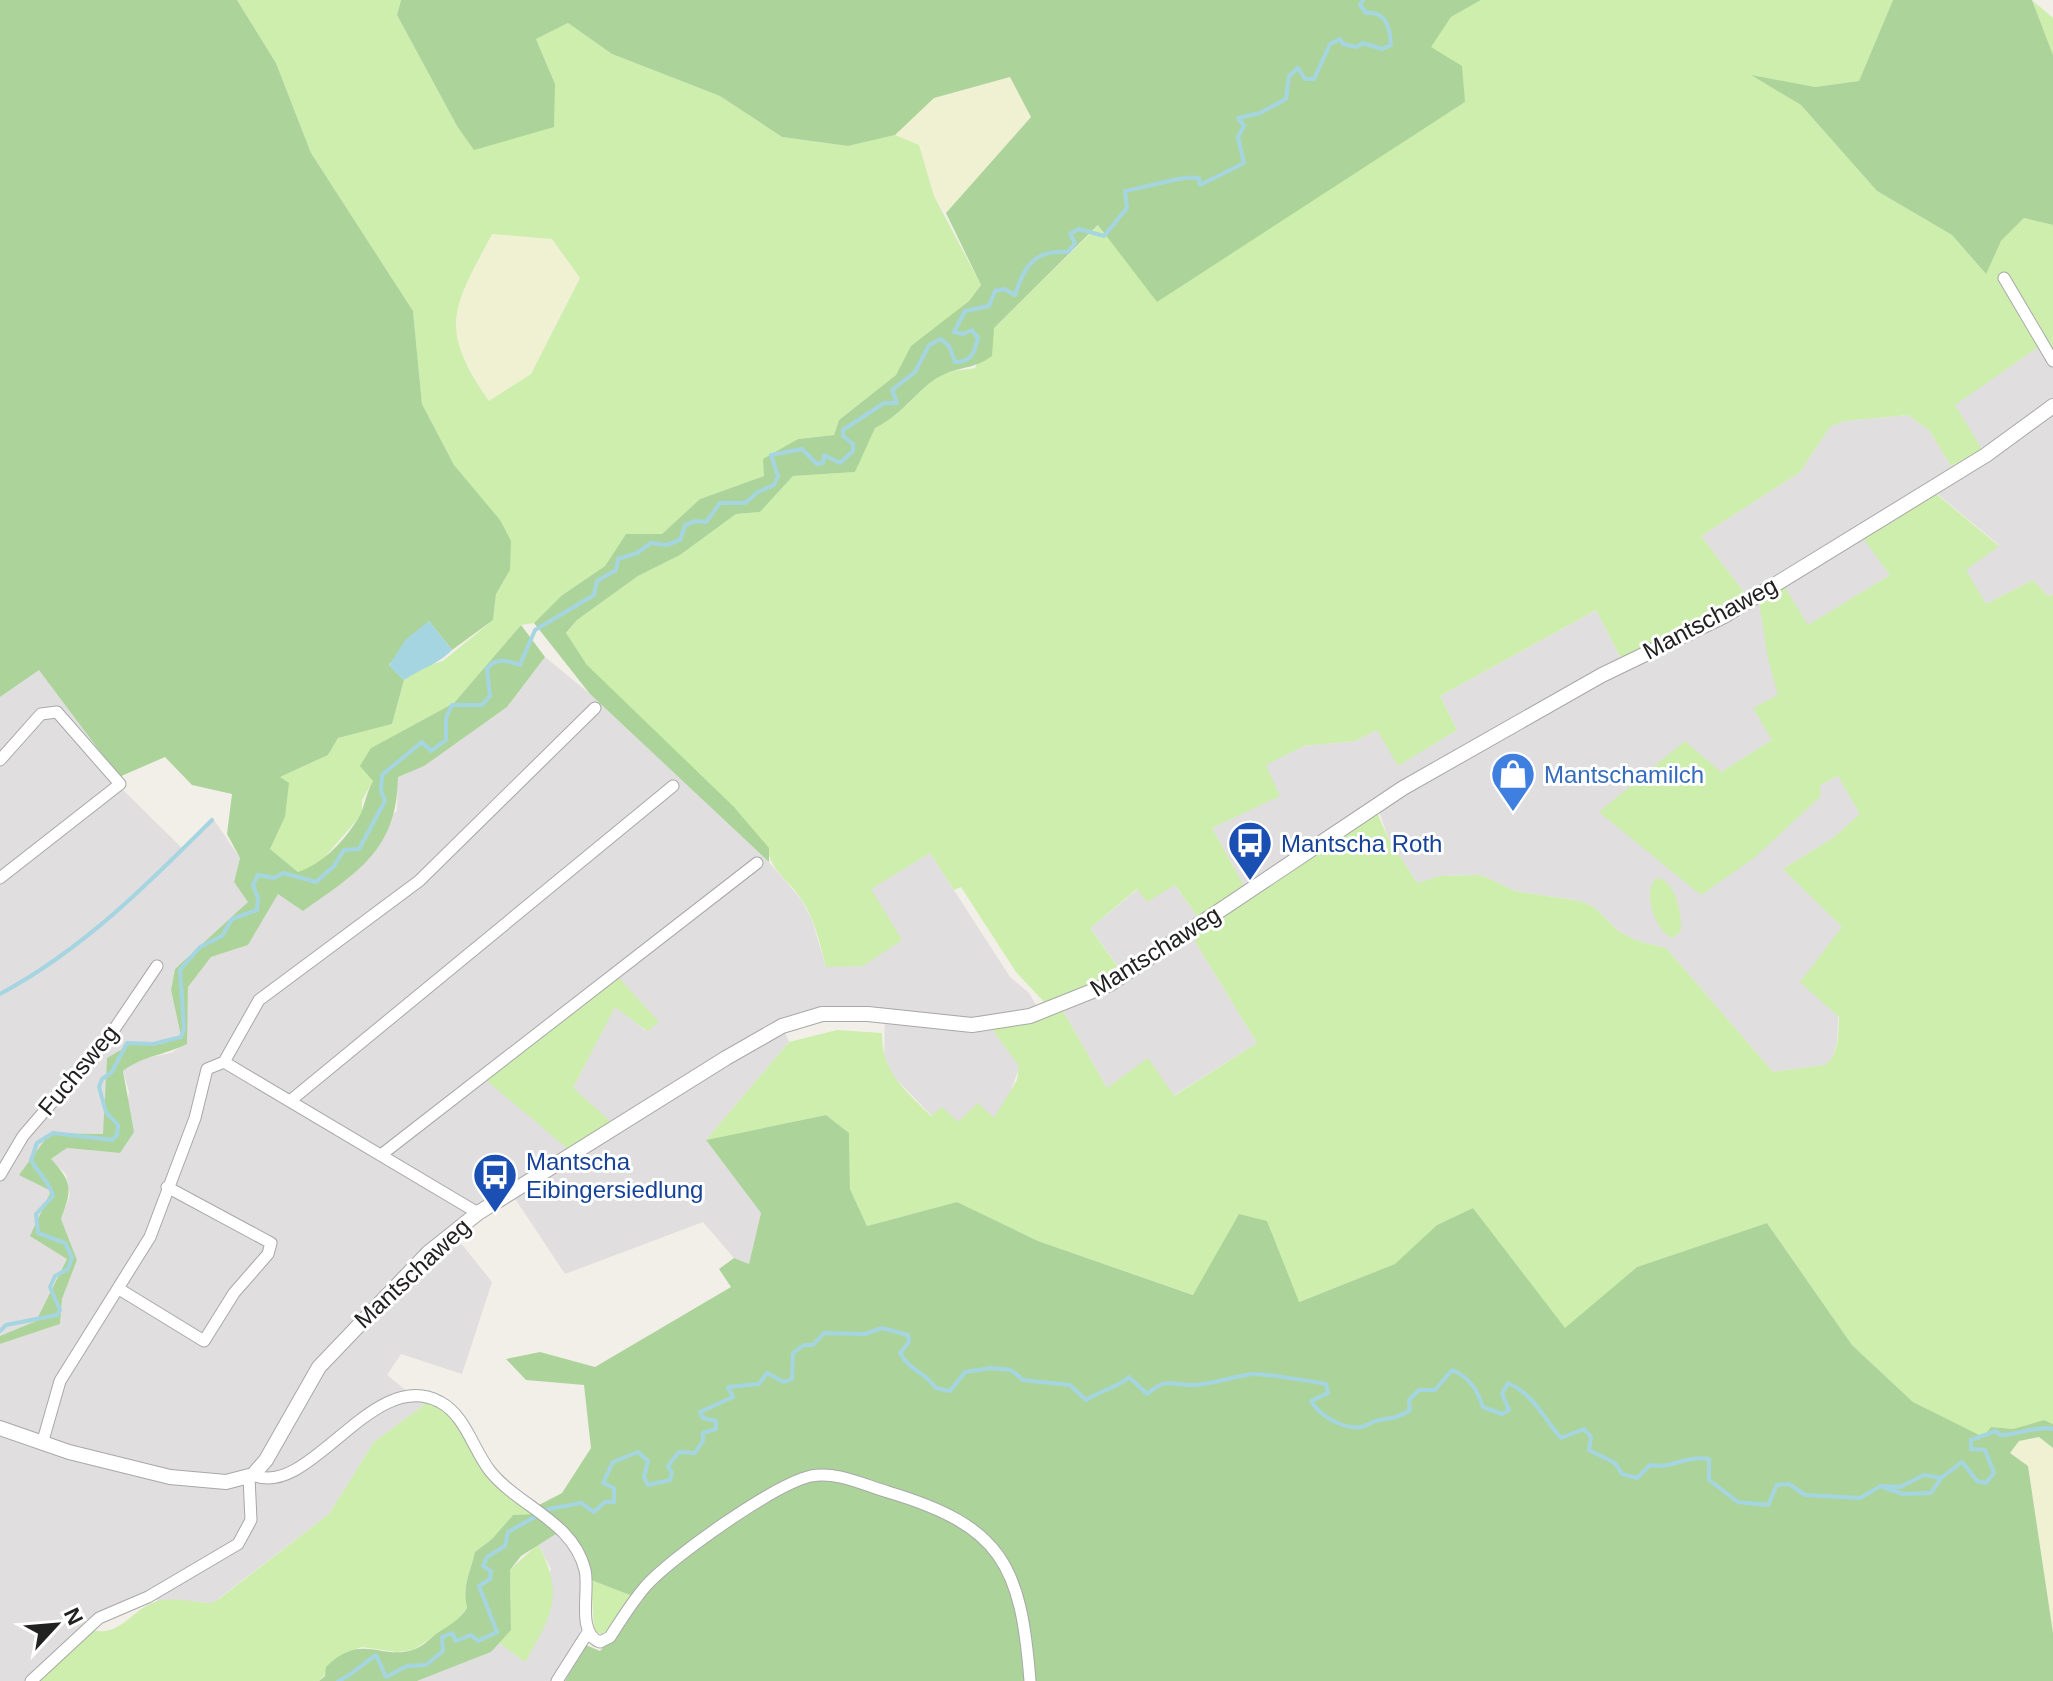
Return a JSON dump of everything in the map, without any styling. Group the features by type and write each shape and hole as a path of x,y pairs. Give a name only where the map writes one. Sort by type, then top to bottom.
{"street":[{"path":"2004,278 2053,361"},
{"name":"Mantschaweg","path":"251,1476 266,1460 308,1383 331,1353 428,1253 478,1213 726,1058 800,1019 845,1013 946,1024 991,1023 1048,1010 1110,984 1403,788 1602,675 1724,616 1986,455 2053,406"},
{"path":"42,1444 60,1381 150,1237 195,1118 207,1069 224,1062 259,1000 419,881 595,708"},
{"path":"0,760 41,714 57,712 120,784 0,878"},
{"path":"290,1101 673,786"},
{"path":"381,1155 757,863"},
{"name":"Fuchsweg","path":"0,1175 23,1136 111,1034 157,966"},
{"path":"224,1062 478,1213"},
{"path":"119,1289 204,1341 234,1293 268,1254 271,1243 167,1187"},
{"path":"0,1428 42,1444 170,1477 226,1482 251,1476 281,1478 368,1415 398,1400 424,1396 450,1409 490,1471 569,1538 581,1557 588,1588 588,1632 557,1681"},
{"path":"31,1681 99,1618 148,1597 238,1544 251,1520 251,1476"},
{"path":"588,1632 597,1641 607,1640 646,1586 671,1563 778,1491 812,1476 830,1476 941,1510 994,1546 1008,1568 1030,1681"}],"shaded area":[{"path":"2044,343 2053,352 2053,594 2049,597 2033,580 1986,604 1965,570 1999,545 1935,492 1929,481 1856,526 1890,575 1807,626 1746,595 1701,536 1800,472 1830,427 1845,421 1908,415 1929,430 1951,466 1982,449 1954,405"},
{"path":"1759,602 1779,695 1772,740 1721,772 1599,812 1820,785 1838,776 1861,814 1833,838 1783,869 1842,927 1837,1043 1832,1060 1825,1065 1773,1072 1666,948 1638,941 1618,931 1594,907 1580,901 1515,891 1481,875 1440,876 1417,883 1388,838 1375,799 1244,886 1212,828 1279,796 1265,765 1304,746 1355,741 1377,730 1399,765 1457,730 1440,696 1596,610 1624,664"},
{"path":"545,657 590,694 769,862 801,899 812,920 826,967 901,940 870,889 930,853 1010,977 1029,993 1037,1007 992,1029 1020,1066 1005,1105 994,1118 958,1123 932,1116 891,1074 884,1061 885,1010 821,1007 780,1020 789,1042 706,1140 761,1213 749,1265 734,1258 703,1222 565,1274 514,1197 472,1209 448,1227 492,1282 462,1374 401,1354 387,1375 424,1405 374,1442 329,1514 213,1603 157,1601 154,1594 114,1609 31,1681 0,1681 0,1344 60,1324 62,1299 77,1260 61,1219 70,1195 66,1174 50,1160 67,1148 120,1153 129,1092 123,1071 137,1060 171,1053 186,1044 188,987 211,957 248,945 278,893 397,811 398,777 424,765 507,707","holes":["619,978 646,1031 615,1006 573,1088"]},
{"path":"39,669 119,777 122,789 183,849 212,817 240,858 234,882 249,902 175,969 171,990 181,1036 162,1044 134,1042 107,1058 104,1134 51,1133 20,1175 51,1191 68,1258 36,1321 0,1336 0,697"},
{"path":"1174,884 1198,917 1196,943 1257,1043 1173,1096 1107,1088 1063,1011 1128,980 1090,928 1138,889"},
{"path":"559,1532 567,1539 583,1573 582,1622 578,1639 586,1645 565,1681 417,1681 491,1652 498,1642 524,1661 551,1569 538,1544"}],"green space":[{"path":"0,0 237,0 276,63 311,153 413,311 422,404 454,465 500,520 511,541 510,570 496,594 493,620 452,650 429,621 389,665 404,680 392,724 338,738 328,755 280,777 289,783 285,817 270,849 298,872 333,850 359,817 373,781 360,766 371,748 454,703 521,625 545,657 507,707 424,766 398,777 390,823 371,857 357,871 303,911 278,894 248,945 211,957 188,987 187,1044 138,1062 123,1071 134,1132 120,1153 67,1148 51,1159 67,1181 67,1200 61,1219 77,1260 62,1299 60,1324 0,1344 0,1336 36,1321 67,1259 30,1236 51,1191 19,1175 50,1133 103,1134 107,1058 134,1042 162,1044 181,1036 171,990 175,969 248,902 234,882 240,858 227,834 232,794 192,785 165,757 119,777 39,670 0,697"},
{"path":"237,0 401,0 397,15 457,126 474,149 555,84 536,39 568,23 612,54 720,96 782,137 848,146 895,135 919,145 934,196 981,285 969,301 912,346 896,375 839,420 834,435 797,439 764,476 700,499 662,534 626,534 605,566 561,596 534,623 521,625 454,703 371,748 373,781 362,800 362,814 317,866 298,872 270,849 285,817 280,777 328,755 338,738 392,724 404,680 423,667 443,661 493,620 496,594 510,570 475,493 454,465 422,404 413,311 311,153 276,63","holes":["492,234 552,239 580,278 531,374 489,401 462,354 456,318 460,300"]},
{"path":"401,0 1481,0 1451,17 1431,47 1462,66 1465,102 1157,302 1098,225 994,328 992,356 936,379 875,428 855,472 793,476 760,512 736,514 680,555 638,576 577,620 566,633 587,665 734,807 769,848 769,862 590,694 534,623 561,596 605,566 626,534 662,534 700,499 764,476 763,459 798,439 834,435 839,420 896,375 911,346 969,301 981,285 946,213 1031,117 1010,77 934,98 895,135 848,146 782,137 720,96 612,54 568,23 536,39 555,84 554,127 474,150 457,126 397,15"},
{"path":"1481,0 1893,0 1859,81 1815,87 1753,76 1801,105 1877,191 1952,235 1985,273 2001,241 2024,218 2053,225 2053,352 2044,343 1955,405 1982,449 1951,466 1929,430 1908,415 1845,421 1830,427 1800,472 1701,536 1746,595 1727,609 1621,658 1596,610 1440,696 1457,730 1398,766 1377,730 1355,741 1304,746 1266,765 1280,796 1212,828 1244,886 1198,917 1175,885 1147,902 1137,889 1090,928 1120,970 1046,1004 1016,972 961,887 954,890 930,853 871,889 902,940 863,966 826,967 807,908 776,870 768,848 587,665 566,634 577,620 638,576 680,555 736,514 760,512 793,476 855,472 874,428 894,416 944,374 975,368 994,328 1099,225 1390,150 1465,102 1430,47 1451,17"},
{"path":"1893,0 2032,0 2053,55 2053,225 2024,218 2001,241 1986,274 1952,235 1877,191 1801,105 1751,75 1815,87 1859,81"},
{"path":"2032,0 2053,18 2053,55"},
{"path":"1011,77 1031,117 946,213 934,196 919,145 895,135 933,98"},
{"path":"492,234 552,239 580,277 531,374 488,402 455,342 458,299"},
{"path":"1934,492 1999,546 1966,570 1986,604 2033,580 2049,597 2053,594 2053,1424 2044,1420 2013,1429 1991,1427 1983,1438 1913,1402 1852,1345 1767,1223 1637,1267 1565,1329 1473,1208 1437,1225 1396,1264 1298,1302 1267,1221 1194,1295 1038,1241 957,1202 867,1226 850,1189 849,1133 826,1115 706,1140 789,1042 837,1030 882,1033 890,1070 904,1089 931,1116 942,1107 958,1122 978,1103 994,1118 1017,1080 1019,1066 992,1029 1063,1011 1107,1088 1148,1058 1174,1096 1257,1043 1196,943 1195,934 1377,813 1388,838 1417,883 1440,876 1481,875 1515,891 1580,901 1594,907 1618,931 1638,941 1666,948 1773,1072 1825,1065 1836,1049 1839,1017 1800,982 1842,927 1783,869 1833,838 1860,814 1838,776 1820,785 1821,796 1754,858 1701,895 1599,812 1685,741 1721,772 1772,740 1753,708 1778,695 1768,659 1759,602 1784,586 1808,625 1890,575 1862,537"},
{"path":"1657,878 1669,885 1679,907 1681,930 1673,938 1661,928 1652,910 1650,892"},
{"path":"613,978 619,978 659,1022 647,1031 615,1007 573,1088 611,1122 568,1149 486,1080"},
{"path":"826,1115 849,1133 850,1189 867,1226 957,1202 1038,1241 1193,1295 1239,1214 1267,1221 1299,1302 1395,1264 1437,1225 1473,1208 1565,1328 1637,1267 1767,1223 1852,1345 1913,1402 1983,1437 1991,1427 2013,1429 2044,1420 2053,1424 2053,1448 2039,1437 2019,1441 2010,1453 2028,1466 2053,1633 2053,1681 565,1681 586,1645 600,1651 643,1600 591,1580 585,1556 574,1537 539,1505 562,1493 591,1448 584,1385 526,1380 506,1359 540,1352 595,1367 731,1287 719,1269 734,1258 749,1264 761,1213 706,1140"},
{"path":"419,1401 433,1404 448,1413 533,1514 513,1515 492,1539 475,1552 466,1586 467,1608 455,1622 413,1650 397,1652 362,1647 345,1653 319,1681 40,1681 93,1630 118,1627 147,1606 162,1600 212,1603 219,1599 329,1514 374,1442 424,1405"},
{"path":"2040,1437 2053,1448 2053,1633 2028,1467 2010,1453 2019,1441"},
{"path":"533,1514 559,1532 521,1556 510,1570 511,1630 491,1652 417,1681 319,1681 325,1676 326,1667 350,1651 413,1650 454,1622 467,1608 466,1586 475,1552 492,1539 513,1515"},
{"path":"538,1544 551,1578 552,1605 525,1662 498,1642 511,1629 510,1570"},
{"path":"591,1580 633,1596 610,1633 601,1634 594,1630"}],"water":[{"path":"429,621 452,650 404,680 389,666 405,640"}],"waterway":[{"path":"0,1331 6,1325 57,1315 60,1310 50,1287 55,1276 68,1269 72,1257 65,1243 38,1233 36,1214 53,1196 31,1160 37,1143 53,1133 112,1140 117,1135 118,1125 106,1112 99,1087 102,1079 112,1072 127,1043 153,1044 181,1037 184,1028 180,970 200,947 222,936 232,919 257,910 258,898 253,885 258,875 274,878 283,873 316,882 334,866 344,850 359,849 385,801 381,791 382,775 422,742 431,751 446,740 446,718 452,705 482,705 490,696 487,669 490,665 502,661 520,665 535,630 594,595 597,581 616,570 618,559 637,553 651,543 666,545 680,540 685,525 696,521 706,522 720,503 745,503 758,492 774,485 778,476 771,455 802,449 817,464 823,463 824,455 840,463 853,451 853,444 843,436 843,430 884,403 897,403 892,390 915,372 929,345 941,339 949,346 955,362 969,358 978,338 972,330 963,334 954,332 965,311 989,306 995,291 1004,289 1015,295 1022,276 1032,262 1047,253 1068,252 1075,243 1070,234 1079,229 1104,236 1127,208 1125,191 1192,178 1199,178 1200,185 1244,163 1238,137 1244,126 1238,118 1260,113 1286,99 1289,76 1298,68 1305,79 1314,79 1330,44 1340,39 1343,44 1357,47 1363,43 1382,49 1391,45 1386,22 1378,15 1366,13 1360,5 1363,0"},
{"path":"0,994 30,977 86,937 138,892 212,820"},
{"path":"338,1681 376,1655 386,1677 407,1666 426,1665 443,1651 442,1637 452,1633 456,1641 471,1635 478,1641 497,1632 479,1586 490,1579 491,1571 483,1566 487,1557 505,1546 508,1532 549,1509 581,1503 594,1512 605,1502 614,1502 614,1488 603,1483 613,1462 638,1452 648,1461 644,1477 648,1485 670,1480 672,1473 668,1466 679,1452 695,1453 703,1441 703,1433 716,1429 716,1421 703,1418 700,1412 733,1397 728,1387 759,1384 767,1373 784,1382 792,1379 793,1353 804,1345 813,1345 824,1333 865,1334 882,1328 908,1335 909,1342 900,1353 904,1359 936,1388 950,1391 965,1372 991,1368 1011,1370 1023,1380 1070,1385 1086,1400 1129,1377 1147,1394 1168,1383 1200,1385 1253,1374 1326,1384 1328,1393 1311,1401 1332,1420 1354,1427 1406,1413 1410,1410 1409,1400 1419,1390 1435,1390 1452,1370 1472,1384 1483,1407 1502,1414 1509,1410 1502,1394 1508,1383 1517,1388 1531,1400 1561,1438 1584,1429 1591,1437 1589,1450 1615,1463 1622,1474 1637,1478 1650,1465 1709,1459 1709,1480 1738,1502 1768,1505 1777,1485 1789,1484 1805,1495 1860,1498 1881,1486 1900,1487 1924,1475 1941,1478 1962,1462 1977,1481 1986,1483 1994,1473 1985,1450 1971,1449 1971,1440 1996,1431 2000,1435 2053,1429"},
{"path":"1885,1488 1904,1494 1931,1493 1941,1478"}],"place":[{"name":"Mantschamilch","path":"1513,813"},
{"name":"Mantscha Roth","path":"1250,882"},
{"name":"Mantscha Eibingersiedlung","path":"495,1214"}]}
